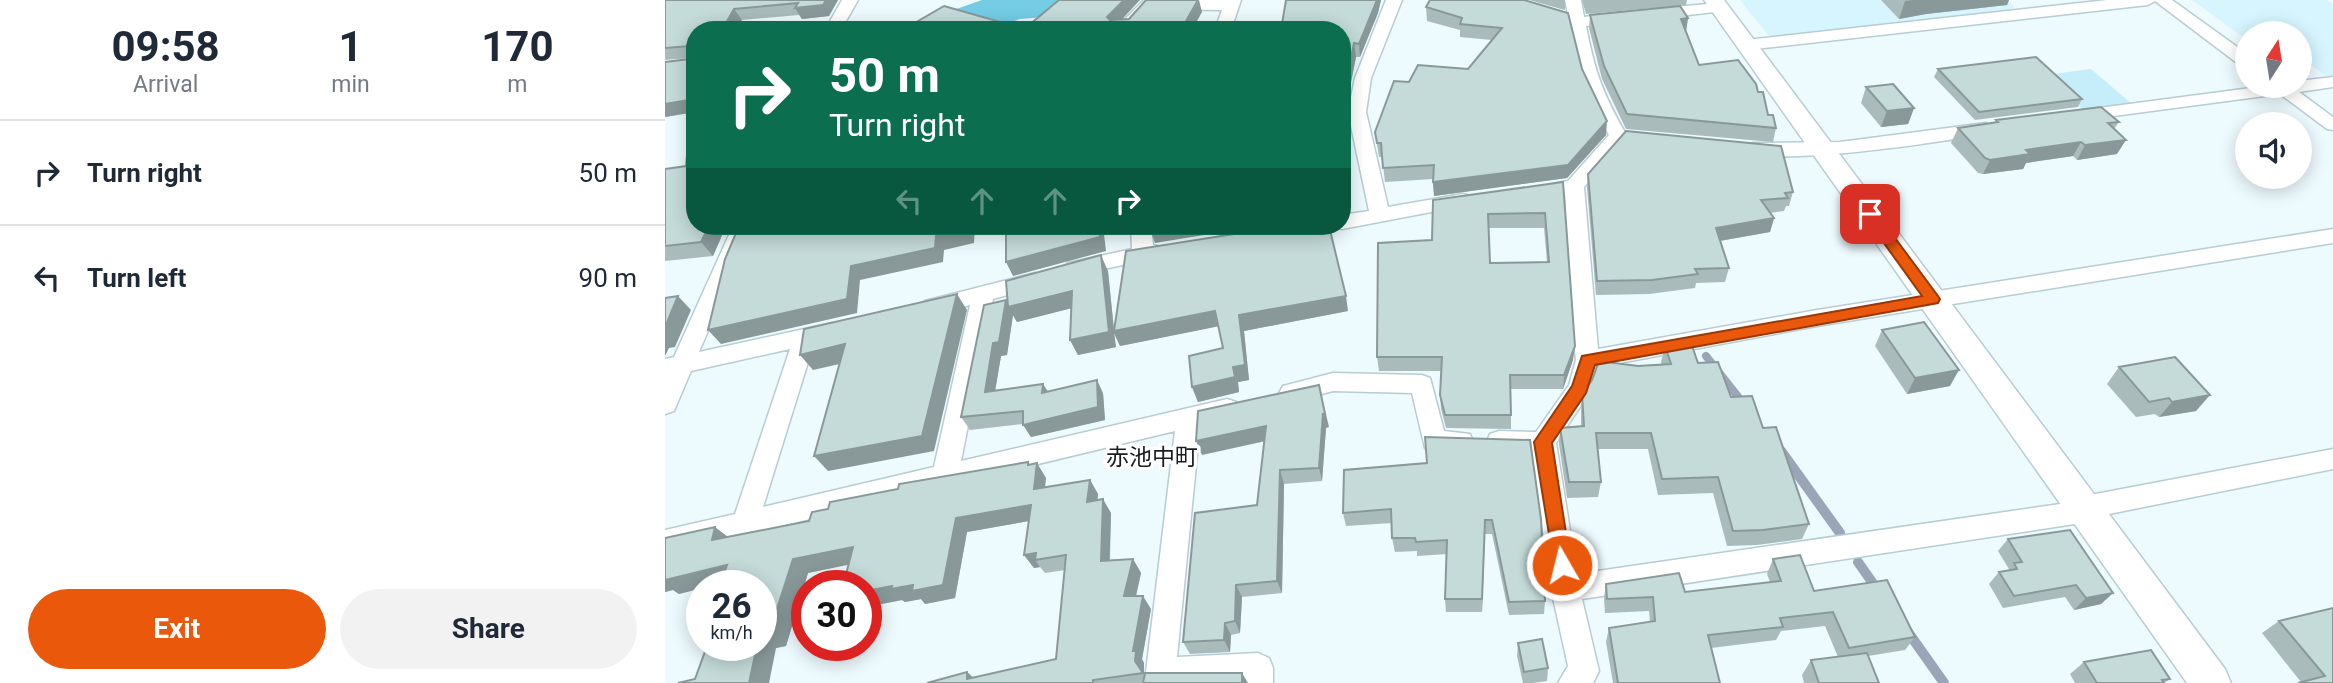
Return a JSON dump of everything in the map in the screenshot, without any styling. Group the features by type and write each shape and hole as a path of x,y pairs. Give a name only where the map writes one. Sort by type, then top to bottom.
{"street":[{"path":"839,21 850,0"},
{"path":"1380,216 1357,112 1363,78 1394,0"},
{"path":"1504,0 1578,22 1716,4 2087,509 2211,683"},
{"path":"1547,189 1574,186 1625,137 1597,99 1586,71 1573,0"},
{"path":"2014,0 2029,13"},
{"path":"1746,45 2148,0"},
{"path":"2162,0 2235,53"},
{"path":"1130,21 1146,4 1232,3 1226,21"},
{"path":"1351,79 1363,78"},
{"path":"2312,84 2333,82"},
{"path":"2053,119 2235,94"},
{"path":"2297,98 2333,125"},
{"path":"1738,147 1792,152 1823,150 1999,127"},
{"path":"1573,683 1584,671 1565,589 1543,442 1580,388 1588,360 1582,314 1574,186"},
{"path":"1351,221 1480,197"},
{"path":"665,404 673,367 739,235"},
{"path":"1142,235 1143,254"},
{"path":"1226,241 1243,235"},
{"path":"1588,360 1932,299 2333,236"},
{"path":"907,313 983,295 1088,264 1171,249"},
{"path":"946,476 983,295"},
{"path":"673,367 856,325"},
{"path":"745,523 805,337"},
{"path":"665,542 1333,382 1422,384 1434,441 1543,442"},
{"path":"1189,418 1161,672 1258,668 1258,683"},
{"path":"1565,589 2087,509 2333,459"}],"shaded area":[{"path":"982,0 1072,0 1045,17 1014,21 922,21"},
{"path":"1740,0 2007,0 2014,6 2010,12 1778,38 1768,35"},
{"path":"2192,0 2327,0 2333,4 2333,77 2329,78 2312,66 2312,21 2235,21 2235,31"},
{"path":"2091,69 2133,105 2085,111 2045,75"}],"building":[{"path":"665,0 826,0 823,5 795,8 798,3 734,9 727,21 686,21 686,46 665,48"},
{"path":"1059,0 1124,0 1107,17 1110,20 1129,19 1146,0 1198,0 1186,21 1034,21"},
{"path":"1286,0 1377,0 1359,44 1354,43 1351,58 1351,21 1282,21"},
{"path":"1430,0 1524,0 1568,13 1582,69 1607,121 1568,165 1433,182 1434,165 1383,168 1381,143 1377,143 1375,132 1394,81 1409,82 1418,65 1468,69 1502,28 1460,24 1462,18 1426,7"},
{"path":"944,6 997,21 918,21"},
{"path":"1680,6 1688,18 1681,19 1699,65 1738,60 1756,84 1758,92 1763,92 1768,115 1773,115 1776,128 1627,114 1604,66 1590,15"},
{"path":"2036,57 2082,99 1979,112 1938,69"},
{"path":"686,59 686,100 665,104 665,62"},
{"path":"1893,84 1914,108 1887,111 1866,87"},
{"path":"2101,107 2119,122 2108,123 2126,140 2085,145 2081,142 2026,150 2030,154 1990,160 1985,158 1958,128 1998,122 1996,120"},
{"path":"1626,131 1781,146 1793,192 1785,193 1788,198 1761,200 1774,218 1716,228 1729,268 1695,269 1698,274 1652,280 1597,281 1588,174"},
{"path":"686,166 686,235 704,235 701,242 665,246 665,169"},
{"path":"1563,182 1575,346 1564,375 1510,375 1511,415 1445,415 1440,395 1442,357 1377,357 1378,243 1432,240 1433,200","holes":["1545,213 1549,262 1490,263 1488,214"]},
{"path":"735,235 941,235 936,236 935,248 851,266 847,299 708,330 725,259"},
{"path":"1006,235 1100,235 1100,237 1006,262"},
{"path":"1227,235 1331,235 1346,296 1239,315 1245,365 1233,367 1235,377 1192,387 1189,356 1223,348 1215,311 1114,331 1126,251"},
{"path":"1101,255 1109,332 1070,340 1072,291 1008,307 1006,281"},
{"path":"957,294 922,436 814,456 845,344 800,355 804,329"},
{"path":"678,296 665,327 665,298"},
{"path":"1006,300 999,342 993,343 985,392 1043,384 1042,393 1097,380 1098,407 1023,425 1023,411 961,417 984,305"},
{"path":"1924,322 1959,370 1915,378 1882,330"},
{"path":"1691,343 1698,363 1718,362 1731,397 1752,396 1763,428 1776,427 1809,524 1733,531 1718,477 1662,479 1651,433 1596,433 1601,482 1569,482 1560,428 1584,426 1582,394 1592,380 1599,361 1638,366 1671,364 1665,346"},
{"path":"2175,357 2210,395 2172,402 2169,398 2149,402 2119,367"},
{"path":"1319,385 1325,414 1319,468 1280,470 1277,581 1236,585 1235,621 1225,623 1224,640 1183,642 1195,513 1257,505 1266,426 1196,441 1198,411"},
{"path":"1425,437 1530,440 1541,519 1545,601 1509,602 1492,520 1485,520 1482,599 1445,599 1447,540 1416,542 1415,538 1392,538 1391,509 1343,513 1344,470 1427,463"},
{"path":"1028,462 1028,465 1037,463 1034,489 1090,480 1087,502 1103,499 1101,561 1133,559 1124,596 1143,596 1133,651 1136,651 1135,661 1143,673 1093,680 1093,683 927,683 967,672 967,679 1056,659 1066,555 1035,560 1036,553 1024,555 1031,505 956,518 943,585 912,591 913,585 882,588 882,570 847,570 853,547 793,559 777,609 777,570 725,570 727,565 706,570 686,570 686,575 665,580 665,538 715,527 712,540 809,521 812,512 828,509 830,502 898,489 899,484"},
{"path":"2070,530 2113,593 2086,598 2076,585 2014,596 1999,572 2017,569 2014,563 2022,562 2008,539"},
{"path":"1800,555 1814,591 1887,580 1915,637 1849,648 1833,612 1780,618 1783,627 1708,635 1720,683 1618,683 1609,628 1655,621 1653,597 1607,599 1606,584 1679,573 1685,592 1781,581 1773,559"},
{"path":"2333,608 2333,683 2298,683 2325,676 2279,621"},
{"path":"1542,639 1548,668 1524,672 1518,643"},
{"path":"2151,650 2170,679 2162,680 2164,683 2097,683 2084,662"},
{"path":"1867,653 1879,683 1819,683 1811,660"},
{"path":"702,661 754,661 749,683 678,683 695,679"},
{"path":"1145,673 1242,673 1242,683 1143,683"}],"waterway":[{"path":"1706,356 1743,403"},
{"path":"1781,451 1840,533"},
{"path":"1858,562 1879,592"},
{"path":"1908,632 1944,683"}],"district":[{"name":"赤池中町","path":"1152,457"}],"route":[{"path":"1562,565 1543,442 1580,388 1588,360 1932,299 1870,214"}]}
